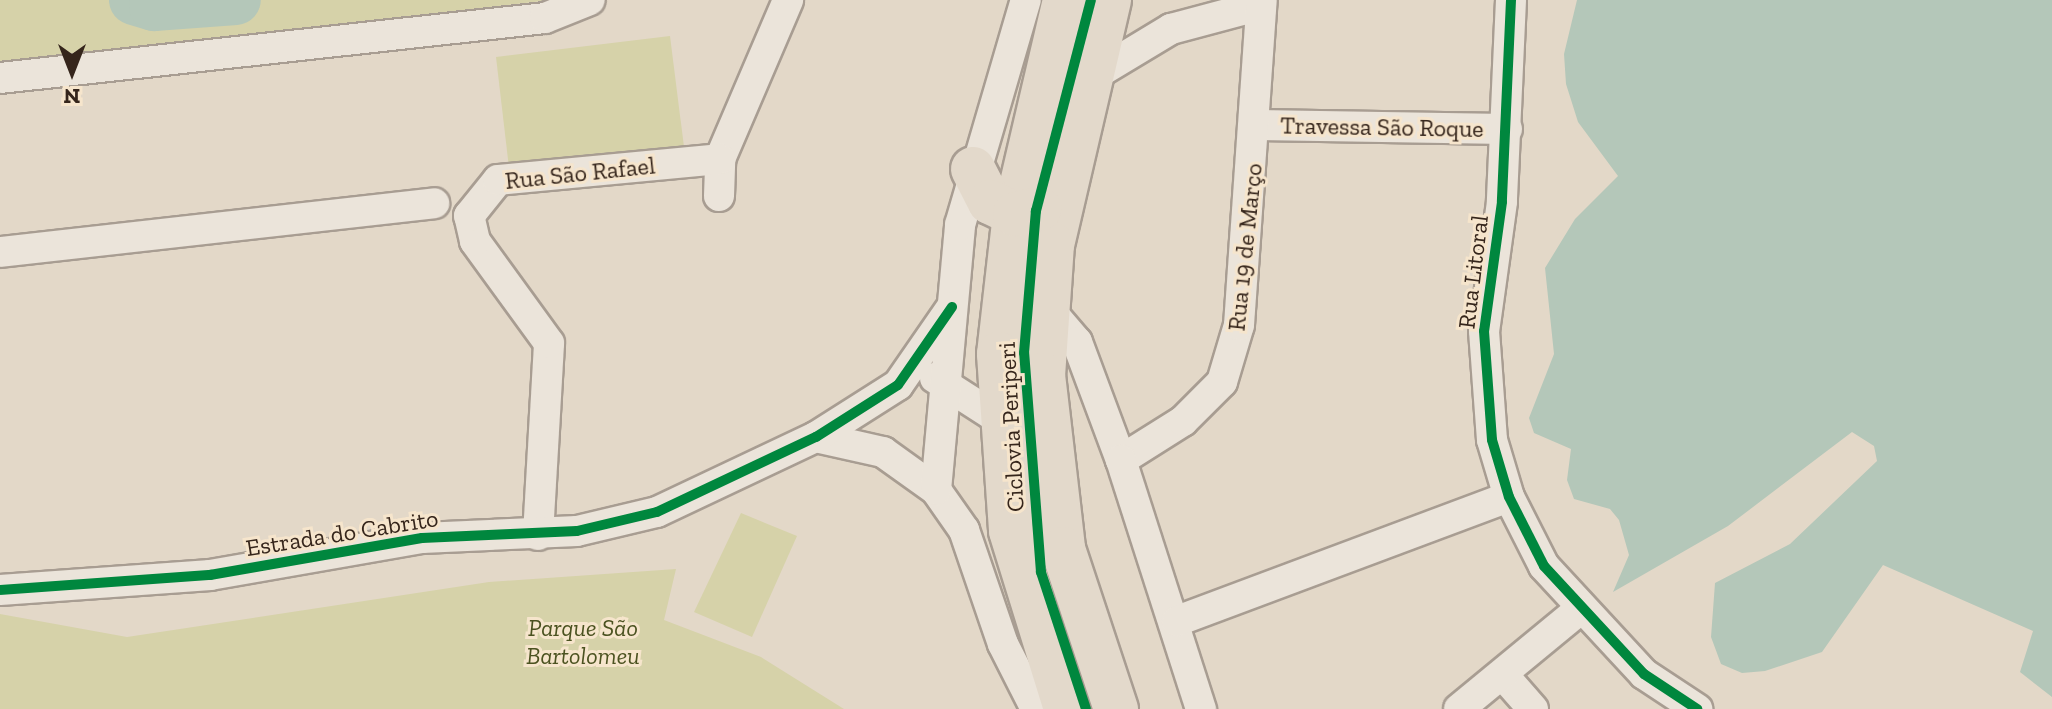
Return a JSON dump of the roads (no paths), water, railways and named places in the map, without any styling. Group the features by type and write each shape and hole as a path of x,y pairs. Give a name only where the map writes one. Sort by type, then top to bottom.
{"main road":[{"path":"1065,0 1015,214 999,354 1001,419 1011,531 1066,709"},
{"path":"1109,0 1061,195 1047,307 1047,450 1075,600 1116,709"},
{"path":"973,169 990,202 1015,214 1061,195"}],"street":[{"path":"0,78 545,18 590,0"},
{"path":"719,196 720,159 788,0"},
{"path":"936,490 949,383 952,307 973,169 1026,0"},
{"name":"Rua Litoral","path":"1511,0 1507,129 1485,374 1492,440 1509,497 1544,566 1579,610 1644,674 1697,709"},
{"path":"1088,79 1171,29 1262,2"},
{"name":"Rua 19 de Março","path":"1121,460 1183,421 1222,382 1239,325 1257,125 1262,2"},
{"name":"Travessa São Roque","path":"1257,125 1507,129"},
{"name":"Rua São Rafael","path":"538,535 549,343 475,241 469,216 498,180 720,159"},
{"path":"0,252 434,203"},
{"path":"898,385 952,307"},
{"path":"1047,307 1077,342 1177,621 1201,709"},
{"path":"898,385 920,378 949,383 1047,450"},
{"name":"Estrada do Cabrito","path":"0,590 210,575 422,538 538,535 657,512 816,437 898,385"},
{"path":"816,437 883,452 936,490 964,530 1003,644 1036,709"},
{"path":"1177,621 1509,497"},
{"path":"1459,709 1504,676 1579,610"},
{"path":"1504,676 1533,709"}],"waterway":[{"path":"134,0 154,6 236,0"}],"park label":[{"name":"Parque São Bartolomeu","path":"583,642"}]}
